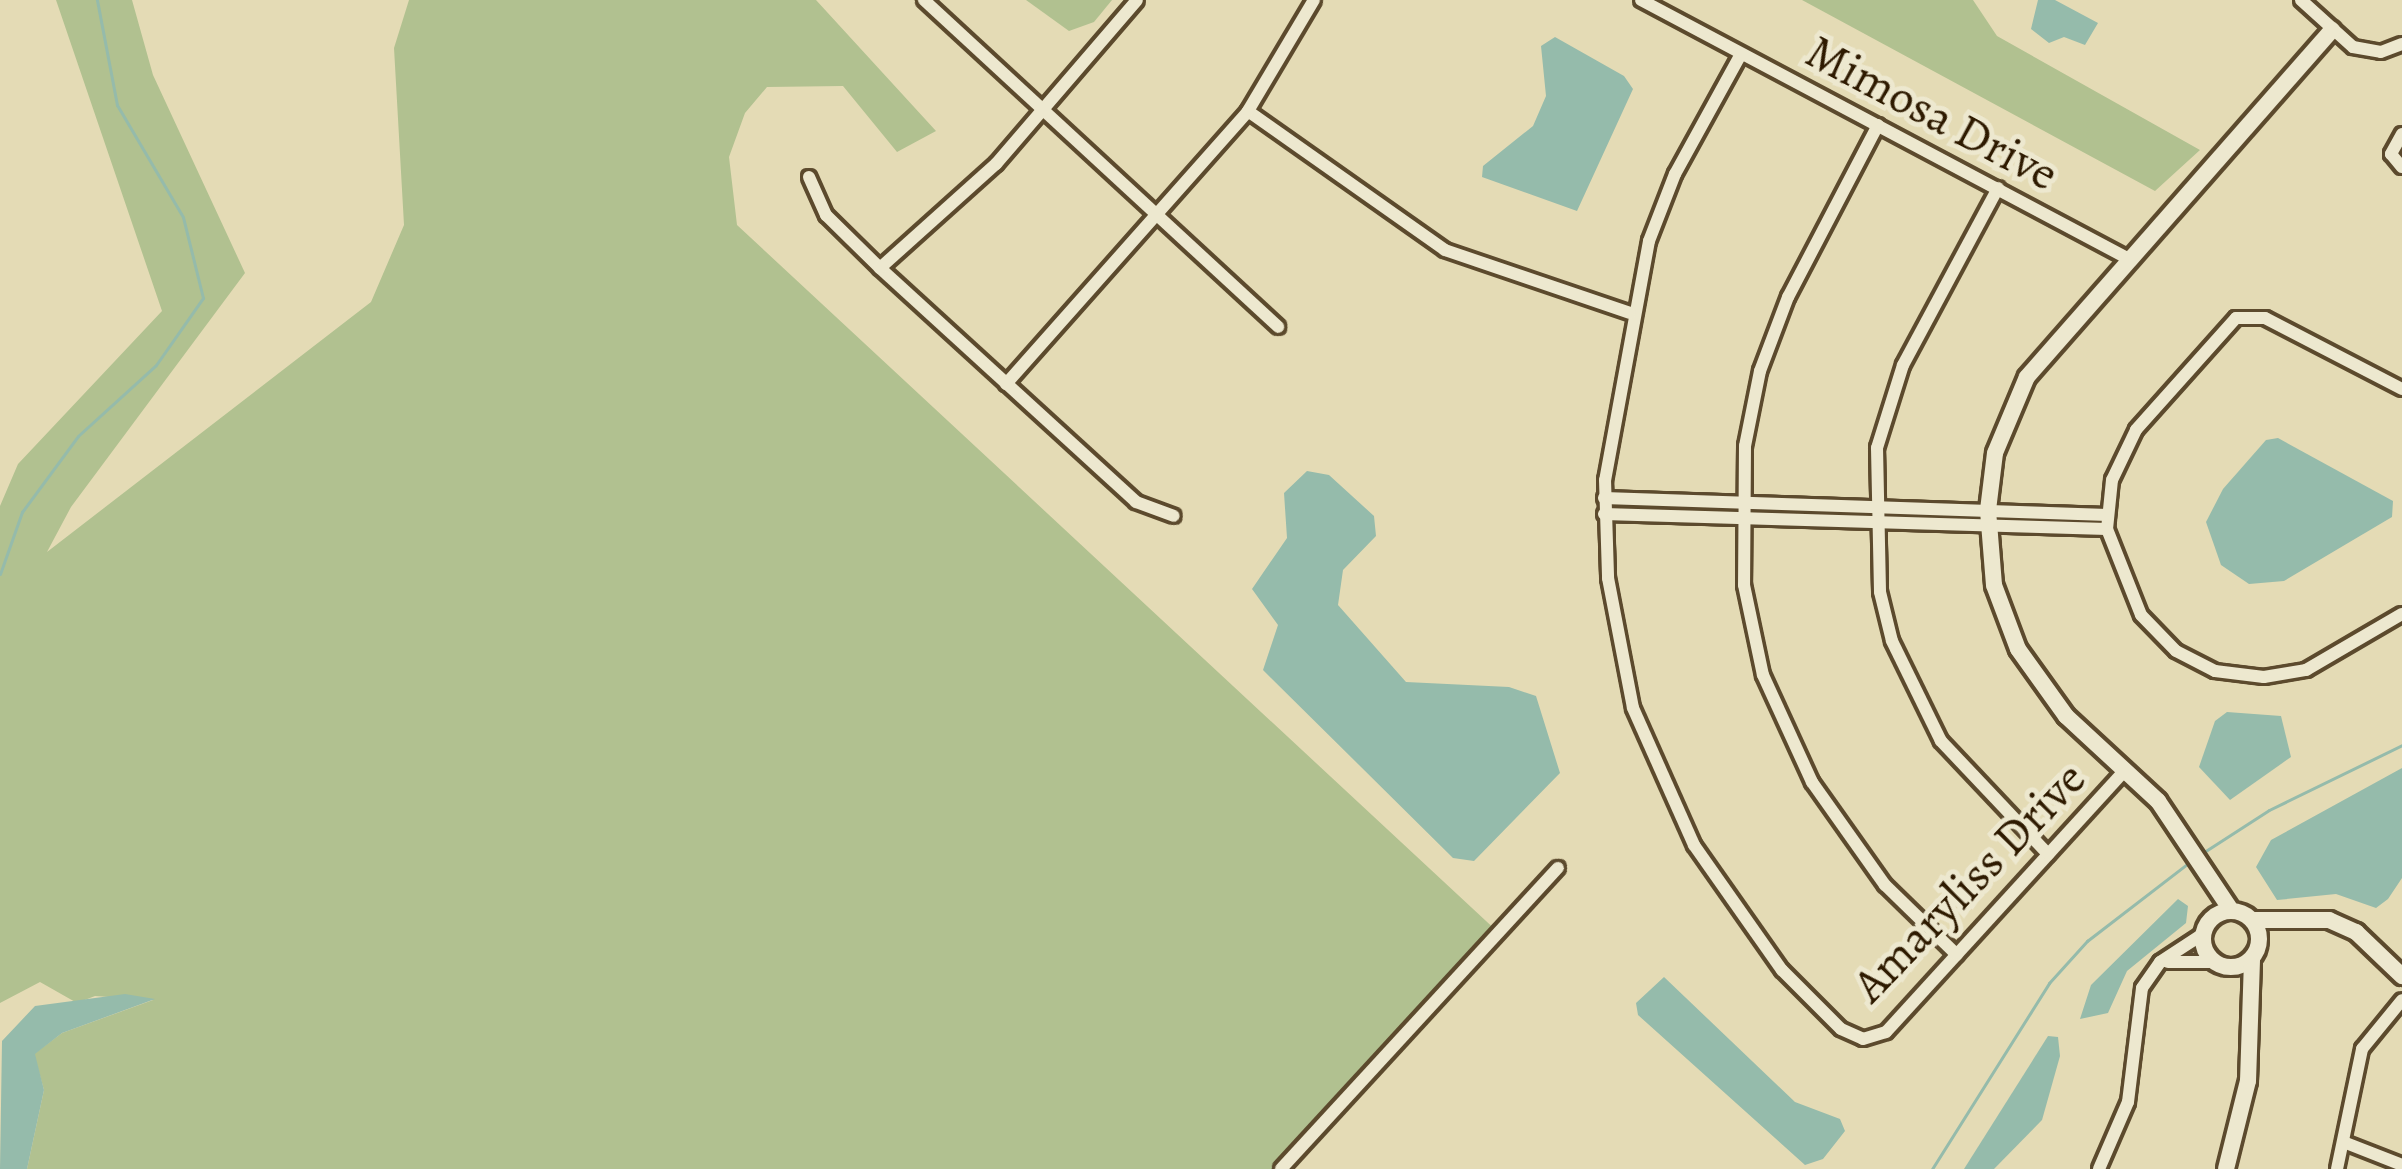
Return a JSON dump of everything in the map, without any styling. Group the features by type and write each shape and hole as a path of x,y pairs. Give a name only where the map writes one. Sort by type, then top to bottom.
{"street":[{"path":"924,0 1041,113 1278,327"},
{"path":"880,268 1041,113 1137,0"},
{"path":"1006,384 1248,110 1314,0"},
{"name":"Mimosa Drive","path":"1641,0 2127,257"},
{"path":"2301,0 2361,50 2402,44"},
{"path":"2332,30 2127,257 2027,376 1995,453 1988,519 1994,585 2018,649 2066,716 2158,801 2231,910 2252,920 2329,920 2356,932 2402,976"},
{"path":"1741,54 1675,174 1630,313 1604,514 1875,523 2107,522"},
{"path":"1248,110 1445,250 1630,313"},
{"path":"1878,125 1772,333 1750,409 1742,519 1744,585 1763,675 1813,782 1886,885 1957,955"},
{"path":"2402,134 2391,154 2402,167"},
{"path":"809,177 826,214 880,268 1136,502 1174,517"},
{"path":"1998,188 1903,365 1877,448 1880,592 1912,689 1941,741 2048,854"},
{"path":"2402,389 2265,318 2236,318 2136,430 2112,480 2107,522 2141,615 2176,651 2215,671 2264,677 2306,670 2402,614"},
{"path":"1604,497 1877,504 1988,519"},
{"name":"Amaryliss Drive","path":"1604,514 1607,578 1633,708 1694,844 1782,970 1841,1028 1863,1039 1886,1032 2124,771"},
{"path":"1280,1169 1558,868"},
{"path":"2212,883 2205,929 2248,1010"},
{"path":"2099,1169 2128,1102 2139,999 2160,962 2231,910"},
{"path":"2226,1169 2248,1081 2248,1010 2255,950 2252,920"},
{"path":"2160,962 2221,964 2255,950 2295,922"},
{"path":"2337,1169 2362,1048 2402,1000"},
{"path":"2346,1143 2402,1165"}],"shaded area":[{"path":"56,0 132,0 153,75 245,273 71,507 47,552 371,302 404,225 394,48 409,0 816,0 936,131 897,152 843,86 767,87 745,113 729,157 737,225 1500,934 1276,1169 27,1169 44,1090 34,1054 62,1033 153,1000 95,996 77,1003 40,982 0,1003 0,506 18,464 162,311"},
{"path":"1026,0 1112,0 1094,22 1069,31"},
{"path":"1802,0 1973,0 1997,36 2200,150 2155,191"},
{"path":"2038,0 2055,0 2098,23 2085,45 2064,37 2049,43 2031,29"},
{"path":"1555,37 1624,76 1633,89 1577,211 1482,177 1483,166 1533,126 1546,96 1541,46"},
{"path":"2278,438 2393,501 2392,517 2284,581 2249,584 2221,565 2206,522 2223,489 2266,440"},
{"path":"1307,471 1329,475 1374,516 1376,536 1343,570 1338,605 1406,682 1509,687 1536,696 1560,773 1474,861 1453,858 1263,670 1278,625 1252,589 1287,538 1284,493"},
{"path":"2227,712 2281,716 2291,757 2230,800 2199,767 2215,721"},
{"path":"2402,768 2402,878 2388,899 2376,908 2336,894 2277,900 2256,867 2271,840"},
{"path":"2178,899 2188,906 2186,923 2127,971 2108,1013 2080,1019 2091,985"},
{"path":"1664,977 1795,1102 1840,1119 1845,1131 1823,1159 1805,1165 1638,1015 1636,1003"},
{"path":"125,994 155,999 62,1033 35,1054 44,1090 27,1169 0,1169 2,1041 35,1006"},
{"path":"2048,1036 2058,1037 2060,1056 2042,1120 1994,1169 1964,1169"}],"waterway":[{"path":"0,574 22,512 78,436 156,365 203,298 183,217 117,105 97,0"},
{"path":"2204,852 2269,810 2402,745"},
{"path":"1932,1169 2049,983 2087,941 2191,861"}]}
